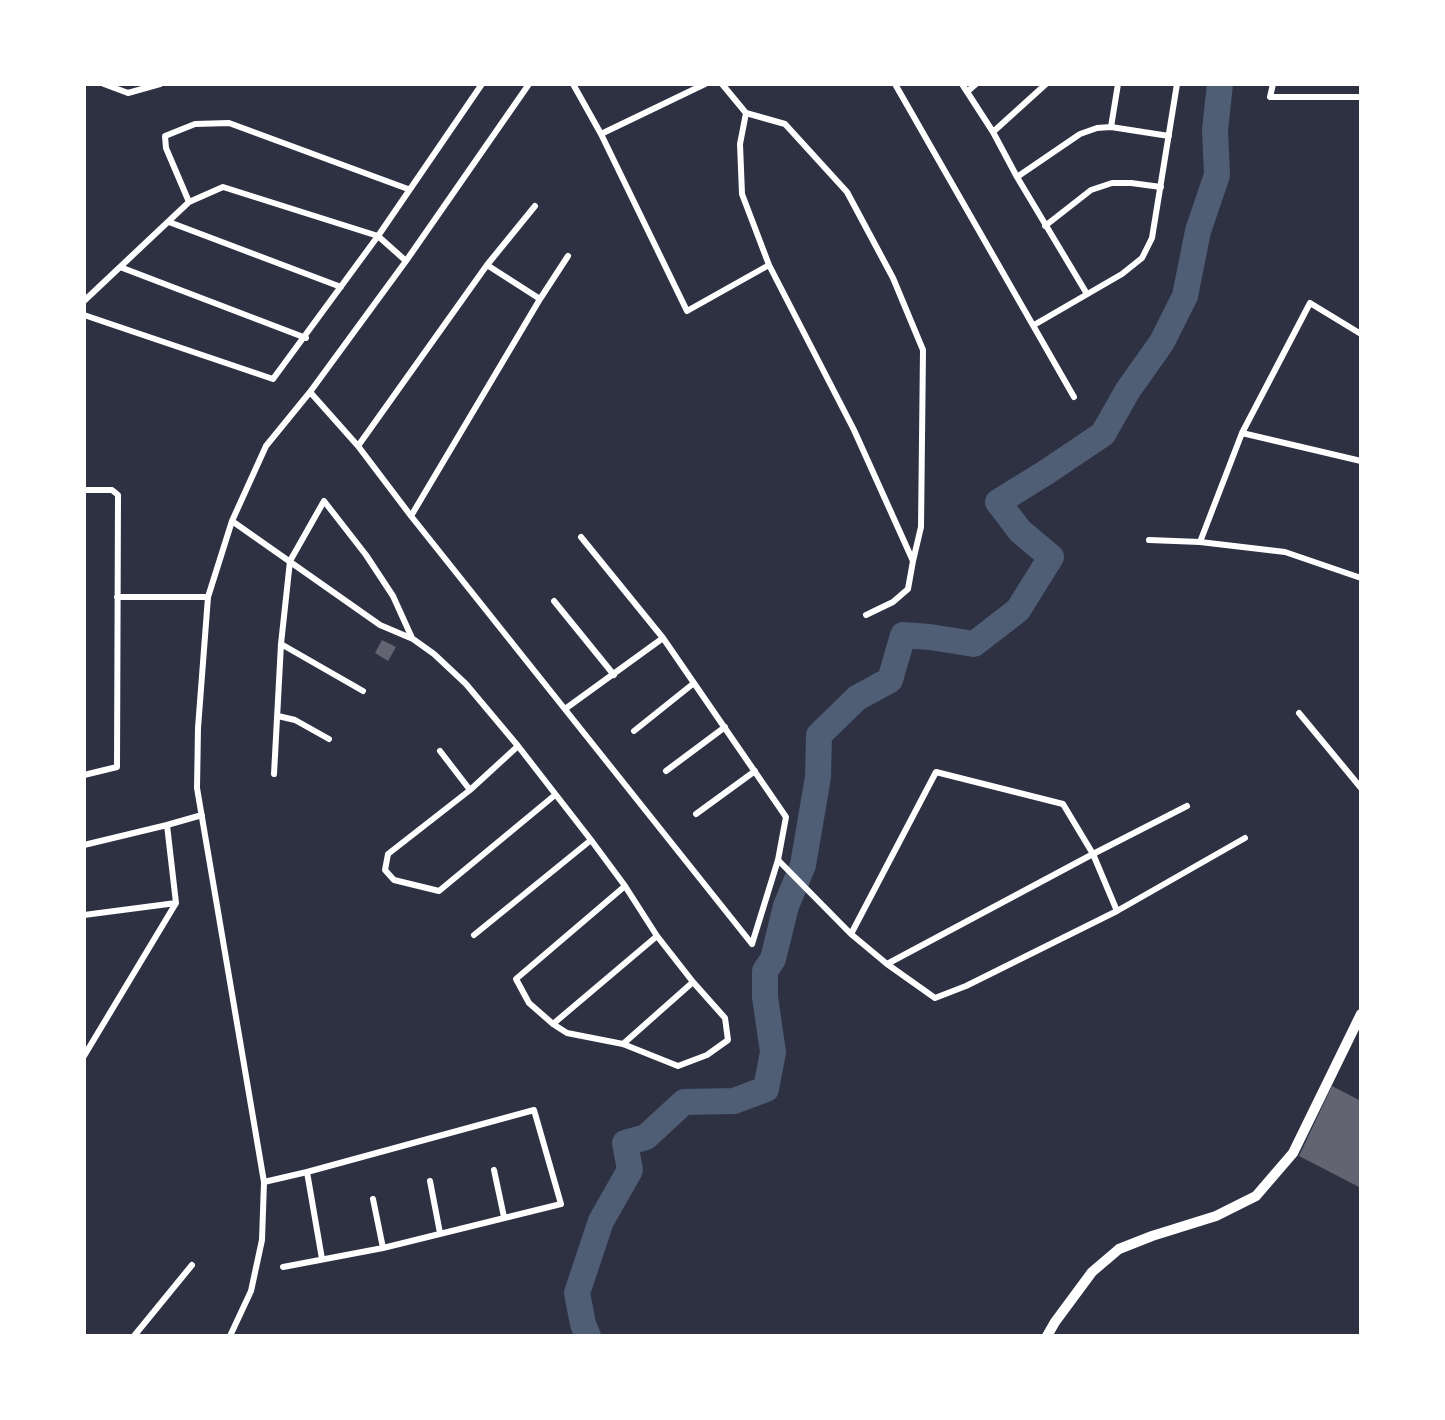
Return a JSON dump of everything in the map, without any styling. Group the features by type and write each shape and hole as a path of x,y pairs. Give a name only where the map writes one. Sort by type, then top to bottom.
{"main road":[{"path":"1047,1336 1092,1272 1119,1249 1215,1216 1256,1196 1293,1153 1361,1014"}],"street":[{"path":"104,84 128,93 160,84"},
{"path":"84,315 273,379 306,338 482,84"},
{"path":"230,1336 251,1291 262,1240 264,1182 197,788 198,728 208,597 232,520 266,446 310,392 406,261 529,84"},
{"path":"573,84 601,134 687,311 769,265"},
{"path":"601,134 705,84"},
{"path":"722,84 746,113 785,124 847,192 893,278 923,350 921,527 908,588 893,602 866,615"},
{"path":"895,84 1074,397"},
{"path":"962,84 993,132 1045,226 1087,294"},
{"path":"968,91 976,84"},
{"path":"993,132 1046,84"},
{"path":"1111,127 1118,84"},
{"path":"1034,325 1122,274 1142,258 1152,238 1177,84"},
{"path":"1273,84 1270,97 1361,97"},
{"path":"746,113 741,144 742,194 769,265 854,430 913,561"},
{"path":"189,202 166,148 165,136 195,124 229,123 408,189"},
{"path":"1017,177 1080,134 1097,128 1111,127 1169,136"},
{"path":"1045,226 1091,190 1112,183 1161,187"},
{"path":"84,301 189,202 223,187 378,236 406,261"},
{"path":"358,446 487,265 535,206"},
{"path":"169,222 341,287"},
{"path":"411,516 568,256"},
{"path":"487,265 540,299"},
{"path":"120,267 306,338"},
{"path":"1200,542 1242,433 1310,303 1361,334"},
{"path":"1354,329 1361,323"},
{"path":"310,392 358,446 411,516 752,944 778,860 786,817 663,638 581,537"},
{"path":"1242,433 1361,461"},
{"path":"84,490 112,490 118,495 117,767 84,775"},
{"path":"274,774 281,644 290,561 324,501 366,555 393,596 413,639"},
{"path":"232,520 380,625 413,639 434,654 465,684 518,746 625,886 657,936 725,1018 728,1040 707,1055 678,1066 623,1044 567,1033 552,1024 529,1003 516,979 625,886"},
{"path":"1149,540 1200,542 1285,552 1361,578"},
{"path":"117,597 208,597"},
{"path":"554,601 614,675"},
{"path":"565,709 663,638"},
{"path":"281,644 363,691"},
{"path":"634,731 694,683"},
{"path":"1299,713 1361,788"},
{"path":"278,716 295,720 329,739"},
{"path":"666,771 725,727"},
{"path":"518,746 470,790 388,854 385,870 394,880 439,891 555,795"},
{"path":"440,751 470,790"},
{"path":"696,814 755,771"},
{"path":"851,934 936,772 1063,804 1093,854 1117,911"},
{"path":"887,964 1187,806"},
{"path":"84,845 202,814"},
{"path":"84,1056 176,903 167,825"},
{"path":"778,860 851,934 887,964 935,998 966,986 1117,911 1245,838"},
{"path":"474,935 591,840"},
{"path":"84,915 176,903"},
{"path":"552,1024 657,936"},
{"path":"623,1044 693,982"},
{"path":"264,1182 534,1110 561,1204 383,1248 283,1267"},
{"path":"494,1170 504,1218"},
{"path":"306,1172 321,1259"},
{"path":"430,1181 440,1233"},
{"path":"373,1198 383,1248"},
{"path":"134,1336 192,1265"}],"building":[{"path":"382,640 396,647 388,661 375,653"},
{"path":"1332,1086 1361,1101 1361,1188 1299,1156"}],"waterway":[{"path":"588,1336 583,1324 577,1293 601,1221 630,1170 625,1143 646,1137 684,1102 734,1101 766,1089 773,1052 765,997 765,971 773,959 786,906 803,865 818,777 819,735 857,698 890,680 903,635 974,644 1018,610 1051,557 1020,531 998,502 1103,434 1128,390 1162,342 1185,296 1198,231 1217,175 1215,130 1220,84"}]}
